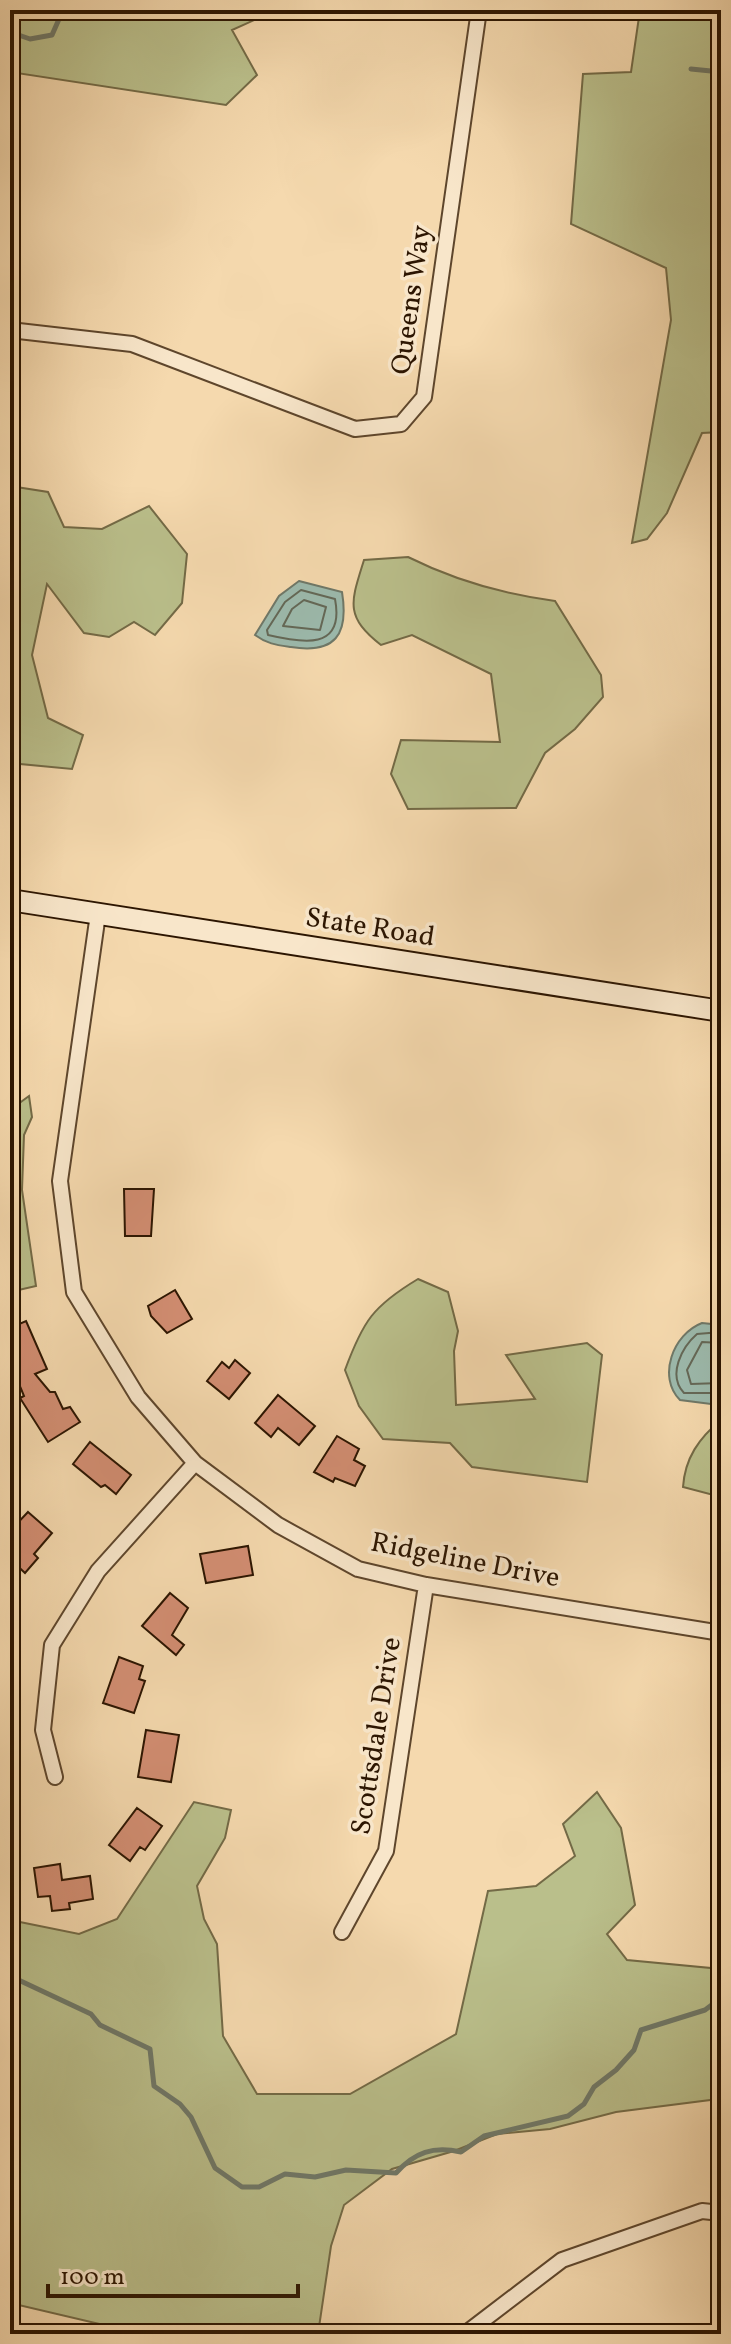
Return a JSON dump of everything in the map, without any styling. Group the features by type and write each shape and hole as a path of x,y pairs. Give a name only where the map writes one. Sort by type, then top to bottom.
{"main road":[{"name":"State Road","path":"10,900 716,1010"}],"street":[{"name":"Queens Way","path":"10,330 132,344 355,429 401,424 424,397 479,10"},
{"name":"Ridgeline Drive","path":"98,914 60,1181 74,1292 138,1397 195,1463 278,1525 358,1569 426,1585 721,1633"},
{"path":"55,1777 43,1730 52,1645 98,1571 195,1463"},
{"name":"Scottsdale Drive","path":"342,1932 386,1851 426,1585"},
{"path":"465,2334 562,2260 702,2211 721,2213"}],"lane":[{"path":"716,1010 721,982"}],"green space":[{"path":"10,10 297,10 261,17 232,30 257,75 226,105 10,72"},
{"path":"640,10 721,10 721,432 702,433 667,513 647,539 632,543 671,320 666,268 571,224 583,74 631,72"},
{"path":"10,486 48,492 64,527 102,529 149,506 187,554 182,603 155,635 134,622 109,637 84,633 47,584 32,655 48,718 83,735 72,769 10,763"},
{"path":"408,557 480,585 555,601 601,675 603,697 575,729 545,753 516,808 408,809 391,774 401,740 500,742 491,674 412,635 381,645 369,635 356,616 354,598 364,560"},
{"path":"29,1096 32,1117 24,1135 22,1190 36,1286 10,1292 10,1110"},
{"path":"418,1279 448,1292 458,1331 454,1351 456,1405 535,1399 506,1355 587,1343 602,1355 587,1482 472,1467 450,1443 383,1439 359,1406 345,1370 371,1316"},
{"path":"721,1420 721,1497 683,1487 694,1449"},
{"path":"597,1792 621,1828 635,1905 607,1934 627,1960 721,1969 721,2095 718,2099 616,2112 550,2129 497,2134 454,2151 392,2169 344,2205 331,2246 318,2334 142,2334 10,2303 10,1920 79,1934 117,1919 194,1802 231,1810 225,1838 197,1886 204,1919 217,1944 223,2036 257,2094 350,2094 456,2034 488,1891 536,1886 575,1856 563,1824"}],"water":[{"path":"299,581 342,592 343,620 336,638 319,647 306,648 272,644 255,635 279,596"},
{"path":"702,1323 721,1325 721,1400 711,1404 680,1400 670,1380 669,1368 676,1346 683,1336"}],"building":[{"path":"124,1189 154,1189 151,1236 125,1236"},
{"path":"175,1290 192,1319 167,1333 151,1316 148,1306"},
{"path":"26,1321 47,1369 35,1374 50,1392 55,1392 63,1409 70,1407 80,1422 48,1442 20,1398 24,1396 10,1362 10,1352 15,1350 10,1328"},
{"path":"235,1360 250,1373 229,1399 207,1381 222,1362 229,1368"},
{"path":"278,1395 315,1426 299,1445 278,1428 271,1437 255,1423"},
{"path":"337,1436 359,1449 354,1460 365,1466 355,1486 335,1478 333,1482 314,1472"},
{"path":"90,1442 131,1475 116,1494 105,1485 101,1487 73,1464"},
{"path":"28,1512 52,1533 34,1554 38,1558 25,1573 10,1559 10,1531"},
{"path":"248,1546 253,1575 206,1583 200,1554"},
{"path":"170,1593 188,1608 172,1635 184,1645 176,1655 142,1626"},
{"path":"119,1657 143,1666 139,1679 145,1681 134,1713 103,1703"},
{"path":"146,1730 179,1735 171,1782 138,1777"},
{"path":"137,1808 162,1826 145,1850 140,1847 130,1861 109,1845"},
{"path":"60,1864 62,1880 90,1876 93,1899 69,1903 70,1909 52,1911 50,1896 38,1897 34,1868"}],"waterway":[{"path":"10,32 30,39 52,35 63,10"},
{"path":"196,11 307,17"},
{"path":"691,69 721,72"},
{"path":"10,1976 91,2014 100,2025 150,2049 154,2086 180,2104 191,2117 215,2168 242,2187 259,2187 285,2174 315,2177 346,2170 396,2173 425,2152 461,2152 484,2136 568,2116 584,2104 594,2087 616,2070 634,2050 641,2030 705,2010 713,2004 721,2005"}]}
